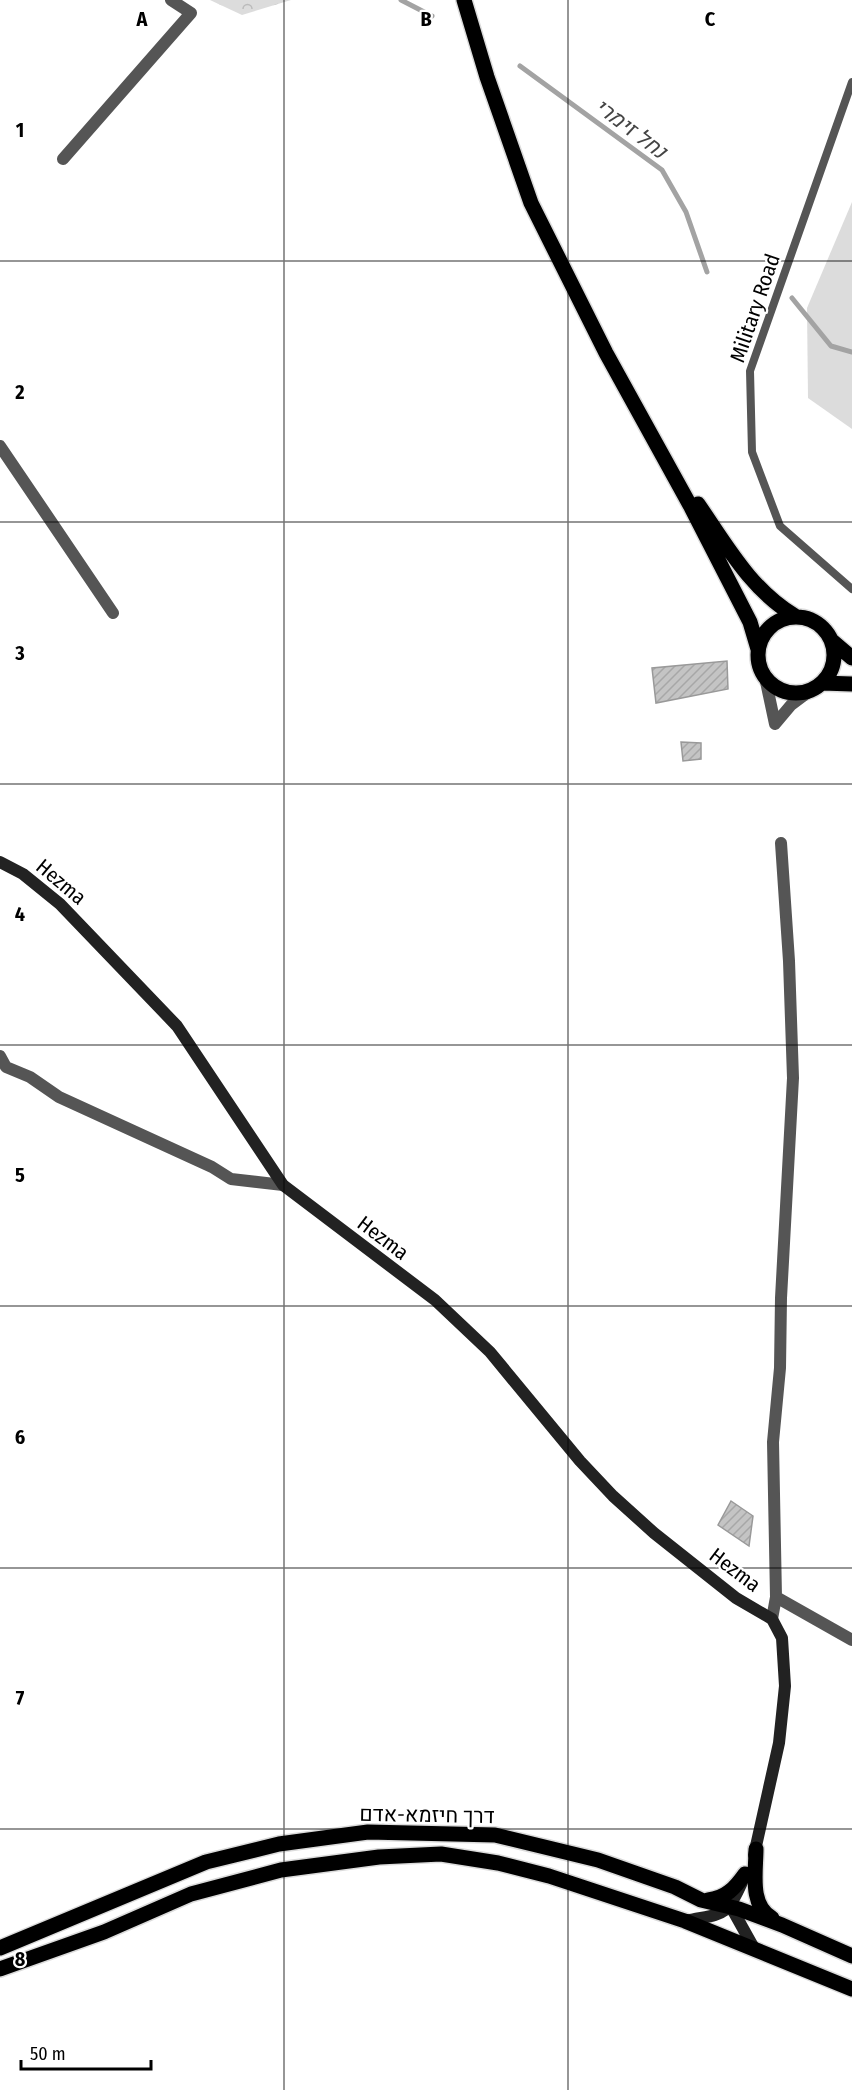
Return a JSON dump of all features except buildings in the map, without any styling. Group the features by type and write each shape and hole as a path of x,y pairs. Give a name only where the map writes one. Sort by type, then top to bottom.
{"main road":[{"path":"464,0 487,77 531,203 606,353 750,622 758,649 760,669 774,686 786,692 799,693 817,686 852,684"},
{"path":"654,439 745,573 777,606 795,616 816,622 831,640 852,658"},
{"path":"758,649 762,636 771,626 782,619 795,616"},
{"path":"817,686 834,663 831,640"},
{"name":"דרך חיזמא-אדם","path":"0,1948 206,1862 279,1844 368,1832 495,1835 598,1860 675,1887 701,1900 731,1907 782,1925 852,1956"},
{"path":"756,1849 756,1887 759,1906 782,1925"},
{"name":"דרך חיזמא-אדם","path":"0,1969 104,1932 191,1894 281,1870 379,1857 441,1854 498,1863 549,1876 685,1921 852,1989"},
{"path":"701,1900 724,1896 735,1889 746,1874"}],"street":[{"path":"63,159 191,13 171,0"},
{"path":"0,446 113,613"},
{"path":"765,677 776,724 791,705 817,686"},
{"path":"685,1921 721,1912 731,1907 746,1874 756,1849 779,1743 785,1686 782,1638 772,1619 776,1597 772,1495 773,1442 780,1368 781,1298 794,1078 781,843"},
{"name":"Hezma","path":"0,862 23,874 60,904 177,1026 284,1185 435,1300 490,1352 580,1461 613,1496 654,1533 736,1598 772,1619"},
{"path":"0,1056 6,1067 30,1077 59,1097 212,1167 231,1179 284,1185"},
{"path":"776,1597 852,1640"},
{"path":"731,1907 757,1952"}],"lane":[{"name":"Military Road","path":"852,82 750,371 752,452 780,526 852,589"}],"green space":[{"path":"210,0 291,0 242,15"},
{"path":"852,202 852,429 808,398 807,308"}],"waterway":[{"name":"נחל זימרי","path":"401,0 432,16"},
{"name":"נחל זימרי","path":"520,66 662,170 686,212 707,272"},
{"name":"נחל זימרי","path":"792,298 831,346 852,352"}]}
